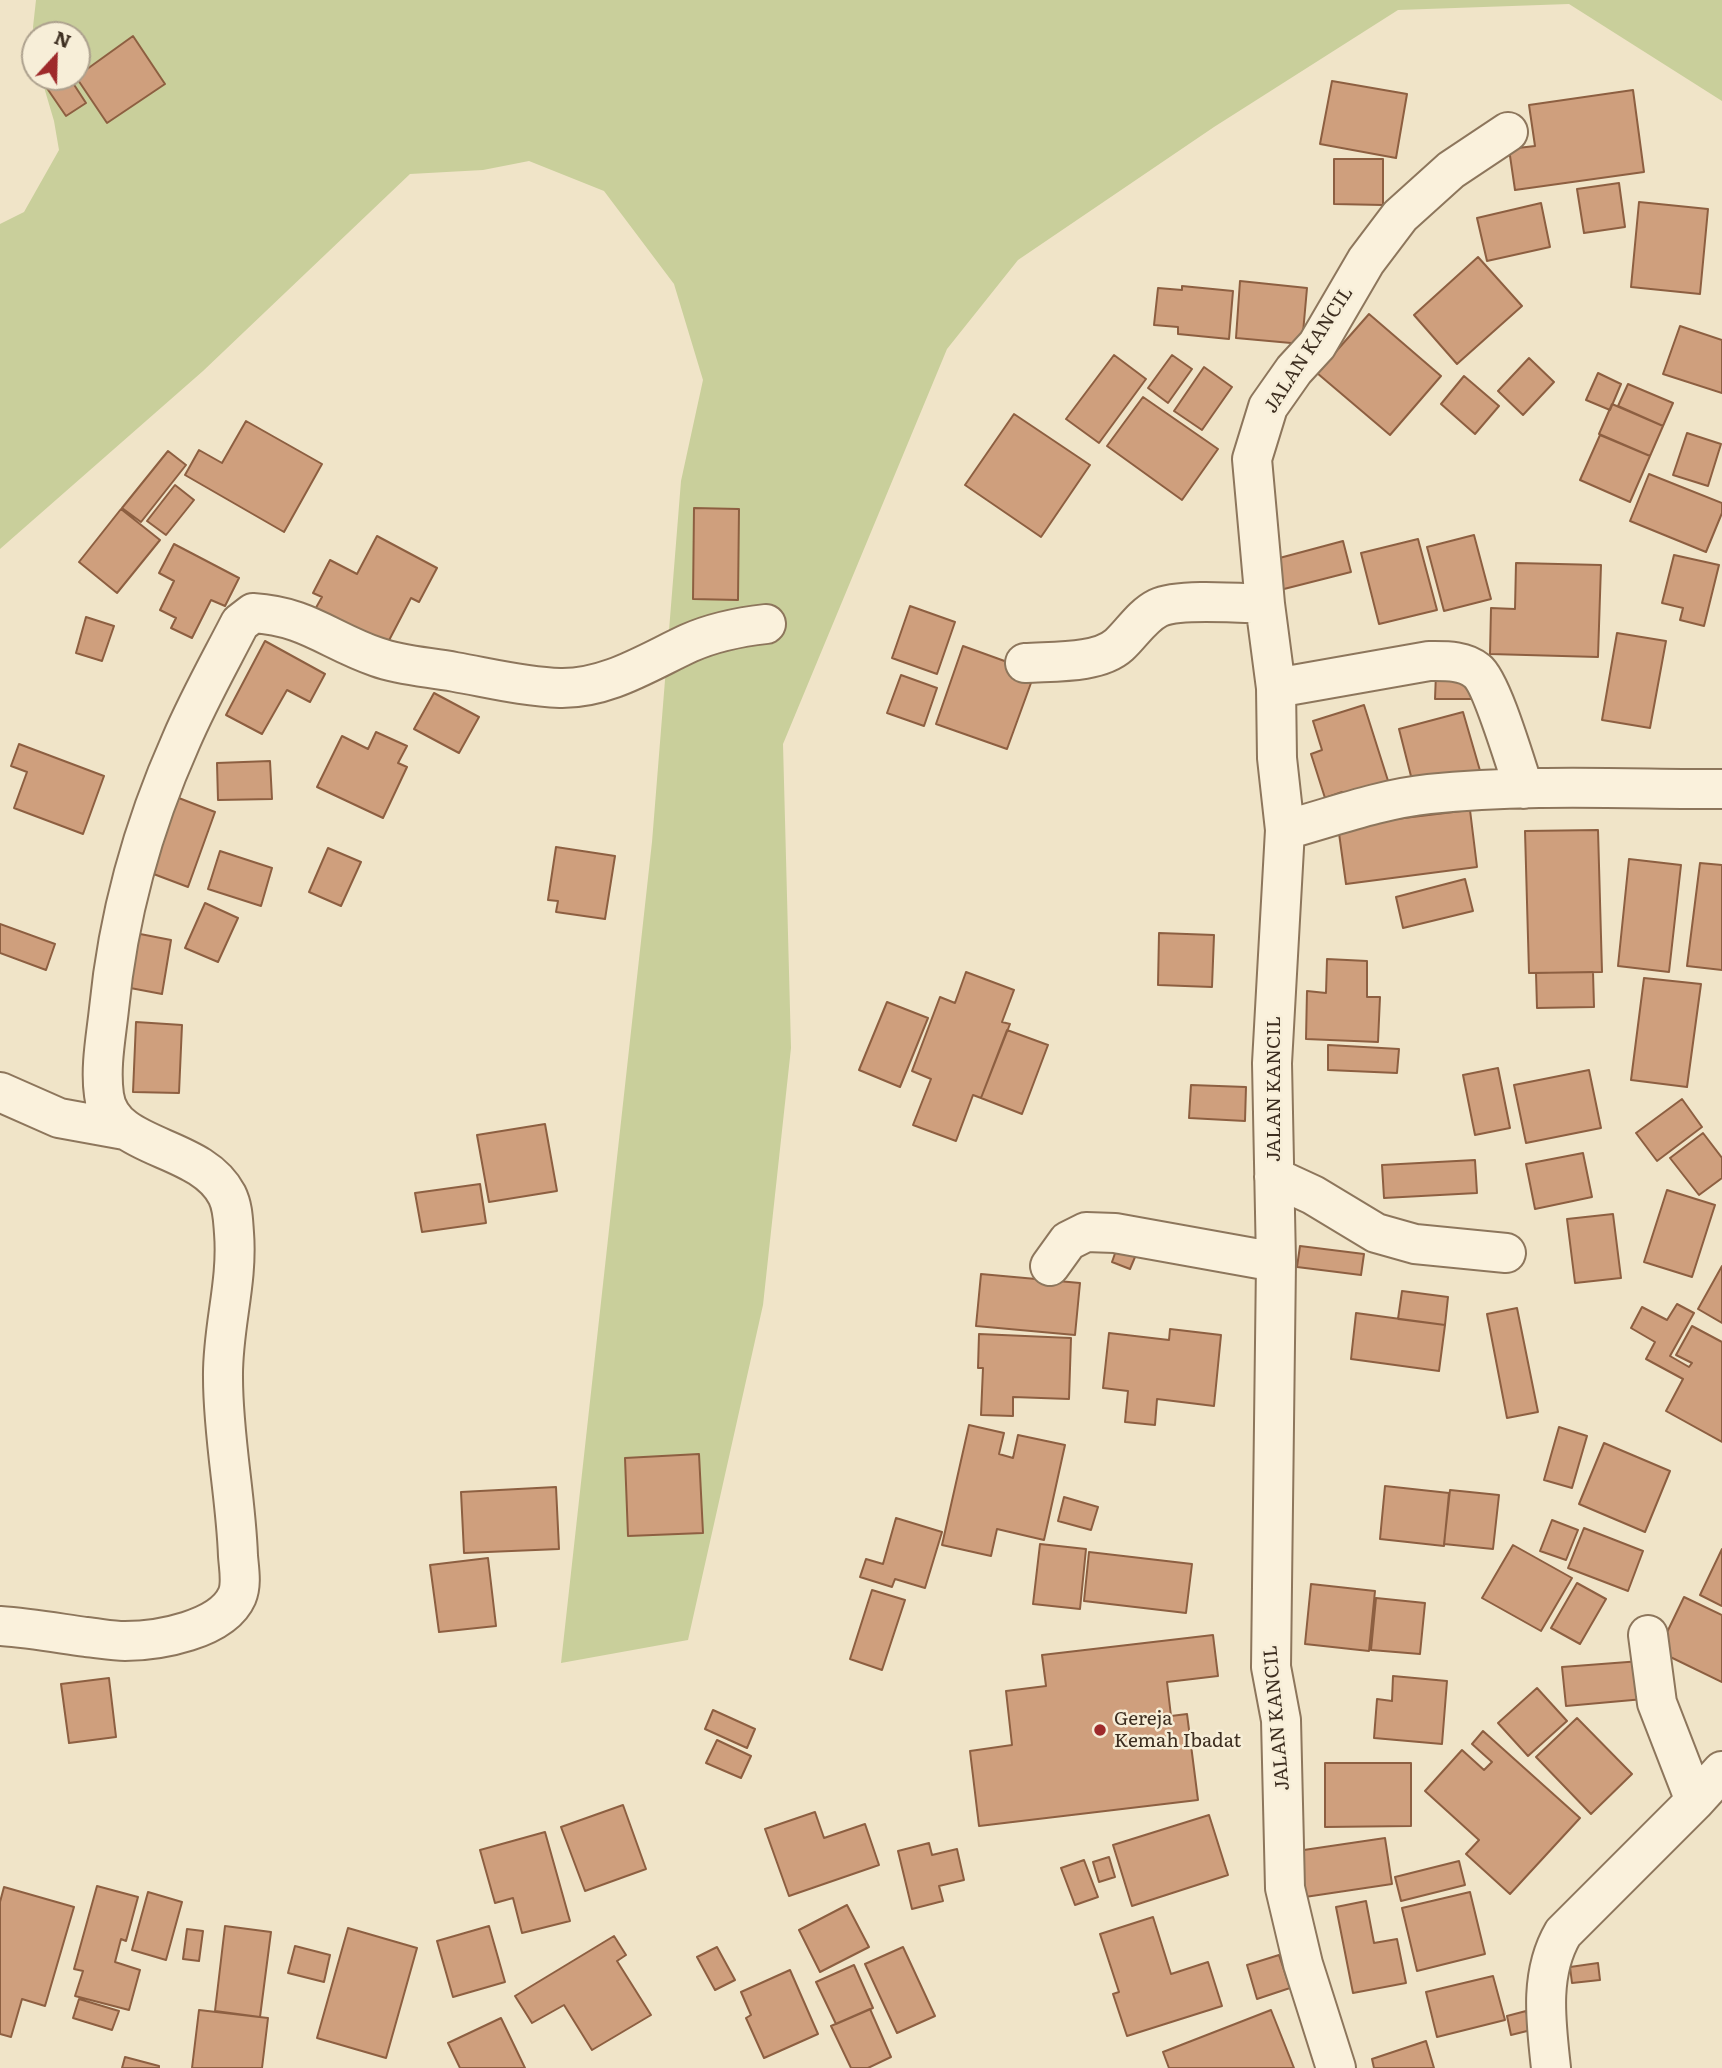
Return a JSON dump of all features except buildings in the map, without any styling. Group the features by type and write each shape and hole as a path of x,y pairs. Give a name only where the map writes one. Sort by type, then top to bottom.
{"street":[{"name":"JALAN KANCIL","path":"1335,2068 1303,1965 1285,1888 1281,1720 1270,1667 1276,1262 1272,1063 1285,830 1277,758 1276,688 1265,604 1252,459 1268,407 1294,370 1317,345 1366,261 1400,216 1451,170 1508,132"},
{"path":"1025,663 1096,658 1116,648 1158,608 1173,603 1265,604"},
{"path":"125,1130 113,1120 107,1109 102,1072 113,964 135,865 180,742 240,623 253,613 272,614 303,622 375,657 400,664 561,688 598,683 642,667 690,643 730,628 766,624"},
{"path":"1276,688 1429,662 1453,661 1477,670 1488,685 1524,789"},
{"path":"1285,830 1401,798 1430,794 1524,789 1722,789"},
{"path":"0,1092 59,1118 125,1130 195,1162 214,1175 227,1196 233,1213 236,1255 234,1288 224,1339 223,1378 237,1521 240,1586 236,1599 218,1617 184,1633 161,1639 122,1642 0,1626"},
{"path":"1274,1177 1313,1195 1376,1233 1415,1244 1506,1253"},
{"path":"1050,1266 1068,1241 1086,1232 1115,1233 1276,1262"},
{"path":"1648,1635 1657,1703 1695,1801"},
{"path":"1551,2068 1546,2023 1546,1976 1554,1948 1563,1933 1695,1801 1722,1770"}],"green space":[{"path":"36,0 1722,0 1722,101 1569,4 1398,10 1214,127 1018,260 947,349 783,744 791,1048 763,1305 688,1640 561,1663 652,842 681,481 703,380 674,284 604,191 529,161 483,170 410,174 203,371 0,549 0,224 24,212 59,150 45,91 91,91 91,21 34,21"}],"place":[{"name":"Gereja Kemah Ibadat","path":"1100,1730"}]}
